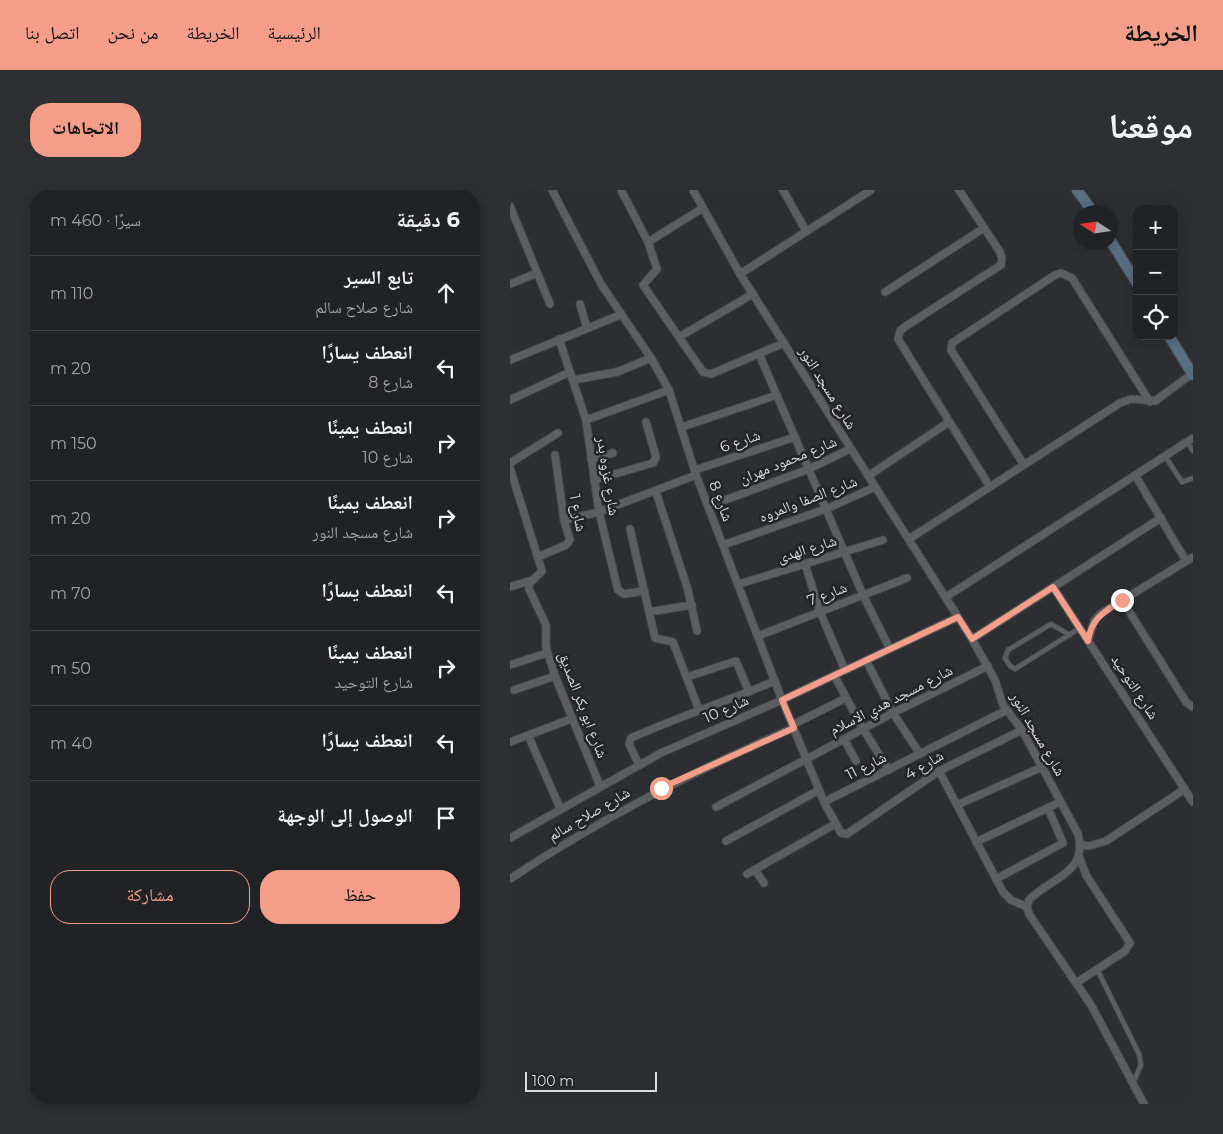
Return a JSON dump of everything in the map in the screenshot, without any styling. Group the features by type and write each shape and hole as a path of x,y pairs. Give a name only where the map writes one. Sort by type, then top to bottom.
{"street":[{"name":"شارع 8","path":"552,190 601,284 620,315 651,358 669,390 696,473 782,700 824,802 835,824 845,834"},
{"path":"621,190 648,242 657,269 643,285 703,372 708,375 784,343"},
{"name":"شارع مسجد النور","path":"693,190 740,274 988,666 1007,710 1022,730 1078,834 1081,845"},
{"path":"783,190 806,231"},
{"path":"740,274 871,190"},
{"path":"959,190 1002,258 1001,265 906,326 900,331 898,340 990,487"},
{"path":"1077,190 1088,205"},
{"path":"510,206 550,304"},
{"path":"648,242 703,208"},
{"path":"886,292 984,228"},
{"path":"1116,250 1133,277"},
{"path":"510,284 537,273"},
{"path":"1024,465 951,350 952,343 1055,275 1061,274 1072,278 1150,402"},
{"path":"679,337 753,294"},
{"path":"580,304 587,328"},
{"path":"510,360 620,315"},
{"name":"شارع غزوه بدر","path":"559,339 586,420 599,512 619,592 624,594 644,591"},
{"path":"909,539 1125,400 1150,402 1158,399 1193,375 1171,340"},
{"path":"759,354 863,595 890,649"},
{"path":"573,380 617,372 651,358"},
{"path":"510,400 570,372"},
{"path":"586,420 669,390"},
{"path":"682,428 777,395"},
{"path":"594,480 653,463 656,457 646,422"},
{"path":"868,476 949,422"},
{"path":"510,463 558,432"},
{"name":"شارع 6","path":"564,520 599,512 656,492 696,473 795,437"},
{"path":"946,597 1190,440"},
{"name":"شارع محمود مهران","path":"709,506 808,469 850,449"},
{"path":"591,459 613,453"},
{"name":"شارع 1","path":"538,557 569,543 570,537 564,520 555,455"},
{"name":"شارع ابو بكر الصديق","path":"510,468 542,571 539,577 532,580 529,589 546,625 547,653 571,719 600,786"},
{"path":"1135,475 1186,561"},
{"name":"شارع الصفا والمروه","path":"724,546 826,509 875,487"},
{"path":"656,492 692,605 697,631"},
{"path":"972,639 1160,518"},
{"path":"630,529 655,638 673,642 699,710"},
{"name":"شارع الهدى","path":"739,584 883,540"},
{"path":"1088,641 1094,622 1100,614 1193,557"},
{"path":"805,564 820,612 845,670"},
{"name":"شارع 7","path":"758,636 907,578"},
{"path":"510,587 532,580"},
{"name":"شارع التوحيد","path":"1053,587 1193,802"},
{"path":"1122,600 1186,702 1193,707"},
{"path":"649,612 692,605"},
{"name":"شارع 10","path":"510,838 639,765 958,617"},
{"path":"510,665 547,653"},
{"path":"866,660 893,713 920,754"},
{"path":"686,677 736,661 750,692"},
{"name":"شارع مسجد هدي الاسلام","path":"716,807 844,738 988,666"},
{"path":"834,675 888,770"},
{"path":"514,690 555,676"},
{"path":"639,765 629,744 631,738 775,681"},
{"path":"793,726 846,698"},
{"name":"شارع 11","path":"824,802 1007,710"},
{"path":"510,742 571,719"},
{"name":"شارع صلاح سالم","path":"510,879 562,845 661,788 793,726"},
{"name":"شارع 4","path":"845,834 939,771 1022,730"},
{"path":"528,735 560,808"},
{"path":"844,738 856,761"},
{"path":"957,805 1042,767"},
{"path":"939,771 996,879 1007,896 1027,906"},
{"path":"726,841 819,790"},
{"path":"1144,1104 1105,1028 1029,914 1027,906 1034,894 1074,866 1079,856 1081,845 1098,845 1106,841 1185,790"},
{"path":"976,842 1060,802"},
{"path":"996,879 1064,843 1048,808"},
{"path":"747,874 835,824"},
{"path":"1076,983 1124,951 1130,943 1086,875 1079,856"},
{"path":"755,870 764,883"}],"lane":[{"path":"1190,440 1193,451"},
{"path":"1165,456 1182,482 1193,478"},
{"path":"1070,634 1051,624 1008,650 1005,658 1010,666 1015,668 1080,628"},
{"path":"1097,969 1139,1054 1140,1065 1133,1083"}],"route":[{"path":"661,788 695,771 794,728 782,700 958,617 972,639 1053,587 1088,641 1090,631 1100,614 1122,600"}]}
